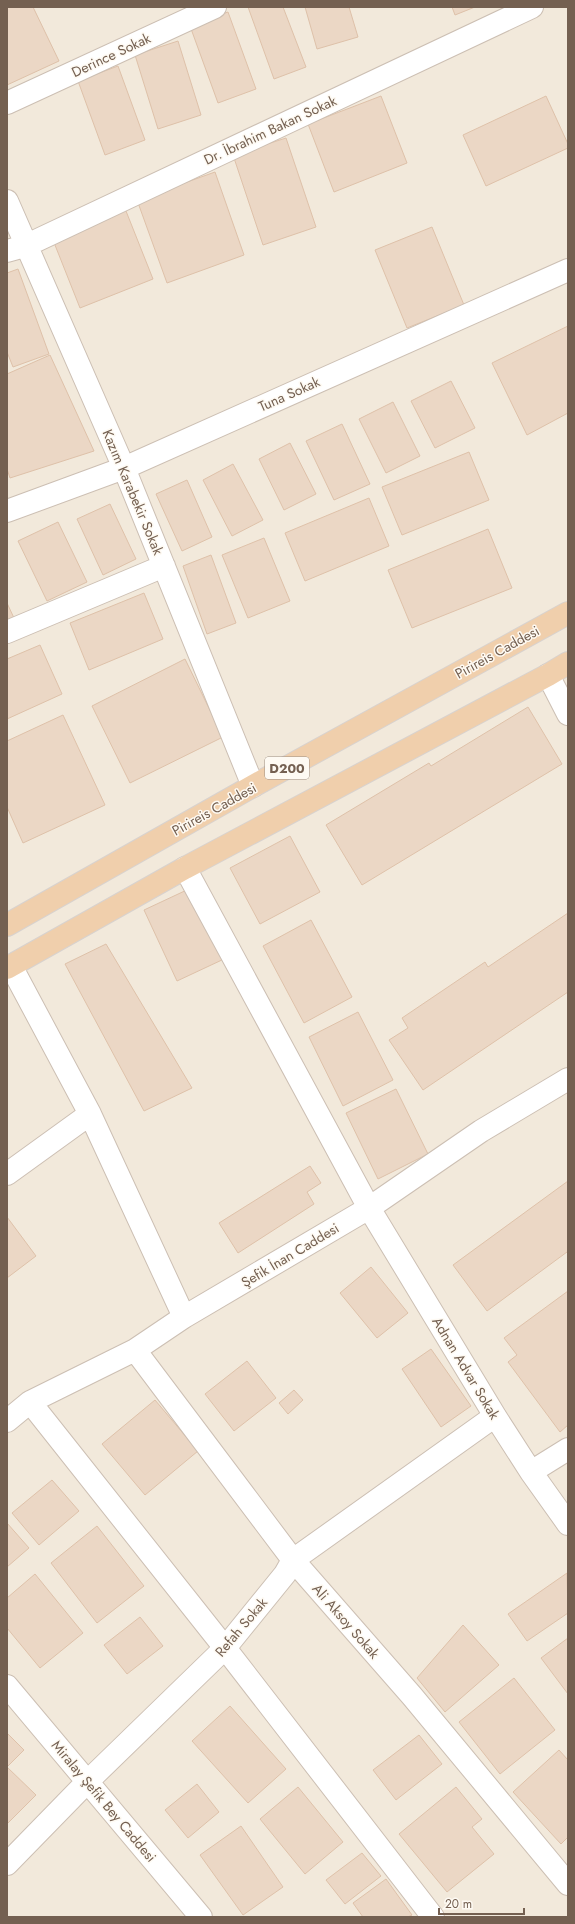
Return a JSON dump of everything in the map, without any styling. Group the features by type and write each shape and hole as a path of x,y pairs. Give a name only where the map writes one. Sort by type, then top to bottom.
{"highway":[{"name":"Pirireis Caddesi","path":"7,925 253,786 568,613"},
{"name":"D200","path":"9,967 185,868 548,675 568,662"}],"street":[{"name":"Derince Sokak","path":"7,104 215,7"},
{"name":"Dr. İbrahim Bakan Sokak","path":"16,249 532,7"},
{"name":"Kazım Karabekir Sokak","path":"7,201 16,249 124,468 253,786"},
{"name":"Tuna Sokak","path":"7,511 124,468 568,270"},
{"path":"7,632 164,566"},
{"path":"548,675 568,714"},
{"name":"Adnan Advar Sokak","path":"185,868 369,1208 531,1472 568,1524"},
{"path":"9,967 90,1114 184,1318"},
{"name":"Şefik İnan Caddesi","path":"7,1421 30,1402 135,1350 184,1318 369,1208 481,1130 568,1079"},
{"path":"7,1174 90,1114"},
{"name":"Ali Aksoy Sokak","path":"135,1350 293,1560 412,1696 568,1884"},
{"path":"30,1402 225,1648 433,1917"},
{"name":"Refah Sokak","path":"7,1864 87,1782 225,1648 285,1574 293,1560 496,1416"},
{"path":"531,1472 568,1449"},
{"name":"Miralay Şefik Bey Caddesi","path":"7,1686 201,1917"}],"shaded area":[{"path":"7,7 568,7 568,1917 7,1917"}],"building":[{"path":"7,7 33,7 59,61 7,85"},
{"path":"248,7 283,7 306,67 274,79"},
{"path":"305,7 349,7 358,37 317,49"},
{"path":"452,7 475,7 455,15"},
{"path":"228,12 256,89 218,103 190,26"},
{"path":"178,41 201,115 158,129 135,55"},
{"path":"118,66 145,140 105,155 78,81"},
{"path":"381,96 407,163 334,192 308,124"},
{"path":"546,96 568,144 568,148 486,186 463,135"},
{"path":"286,138 316,227 263,245 233,155"},
{"path":"215,172 244,255 167,283 137,200"},
{"path":"124,206 153,279 80,308 51,235"},
{"path":"432,227 464,305 407,328 375,250"},
{"path":"18,269 49,354 13,367 7,352 7,273"},
{"path":"568,326 568,413 527,435 492,363"},
{"path":"50,355 94,451 10,478 7,469 7,374"},
{"path":"451,381 475,428 435,448 411,401"},
{"path":"393,402 420,456 386,473 359,419"},
{"path":"342,424 370,484 334,500 306,441"},
{"path":"290,443 316,494 284,510 259,459"},
{"path":"469,452 489,500 402,535 382,487"},
{"path":"233,464 263,520 232,536 203,480"},
{"path":"187,480 212,537 182,551 156,494"},
{"path":"369,498 389,546 305,581 285,533"},
{"path":"110,504 136,559 103,575 77,519"},
{"path":"58,522 87,582 47,601 18,541"},
{"path":"488,529 512,588 412,628 388,570"},
{"path":"264,538 290,601 248,618 222,555"},
{"path":"211,555 236,623 207,634 183,566"},
{"path":"144,593 163,639 89,670 70,623"},
{"path":"7,603 14,618 7,622"},
{"path":"40,645 62,694 7,719 7,659"},
{"path":"185,659 223,737 130,783 92,706"},
{"path":"528,707 562,764 362,885 326,825 429,763 431,766"},
{"path":"63,715 105,805 23,843 7,807 7,741"},
{"path":"290,836 320,892 260,924 230,868"},
{"path":"191,888 224,959 177,981 144,910"},
{"path":"568,913 568,992 423,1090 389,1040 408,1028 402,1018 485,962 488,967"},
{"path":"311,920 352,997 304,1023 263,946"},
{"path":"106,944 192,1088 144,1111 65,964"},
{"path":"358,1012 393,1080 343,1106 309,1037"},
{"path":"396,1089 428,1154 378,1179 346,1113"},
{"path":"310,1166 321,1183 307,1192 314,1204 238,1253 219,1223"},
{"path":"568,1181 568,1254 567,1252 487,1311 453,1265"},
{"path":"7,1217 36,1256 7,1278"},
{"path":"371,1267 408,1313 377,1338 340,1293"},
{"path":"568,1291 568,1425 560,1432 508,1362 517,1355 504,1338"},
{"path":"431,1349 471,1406 441,1427 402,1369"},
{"path":"247,1361 276,1398 234,1431 205,1394"},
{"path":"294,1390 303,1400 288,1414 279,1403"},
{"path":"155,1400 198,1451 145,1495 102,1444"},
{"path":"52,1480 79,1511 39,1545 12,1513"},
{"path":"7,1523 29,1548 7,1567"},
{"path":"97,1526 144,1586 97,1623 51,1563"},
{"path":"567,1573 568,1613 527,1641 508,1614"},
{"path":"35,1574 83,1633 40,1668 7,1628 7,1598"},
{"path":"140,1617 163,1646 127,1674 104,1645"},
{"path":"463,1625 499,1665 445,1712 417,1678"},
{"path":"568,1638 568,1694 541,1658"},
{"path":"514,1678 555,1730 500,1774 459,1722"},
{"path":"230,1706 286,1769 248,1803 192,1741"},
{"path":"7,1733 24,1750 7,1767"},
{"path":"419,1735 442,1764 396,1800 373,1770"},
{"path":"559,1750 568,1760 568,1837 561,1844 513,1792"},
{"path":"7,1767 36,1795 7,1824"},
{"path":"197,1784 219,1812 188,1838 165,1810"},
{"path":"298,1787 343,1842 305,1874 260,1819"},
{"path":"456,1787 482,1819 472,1827 494,1854 447,1892 399,1834"},
{"path":"241,1826 283,1887 243,1915 200,1855"},
{"path":"362,1853 381,1876 345,1904 326,1880"},
{"path":"386,1879 412,1915 408,1917 363,1917 353,1903"}]}
